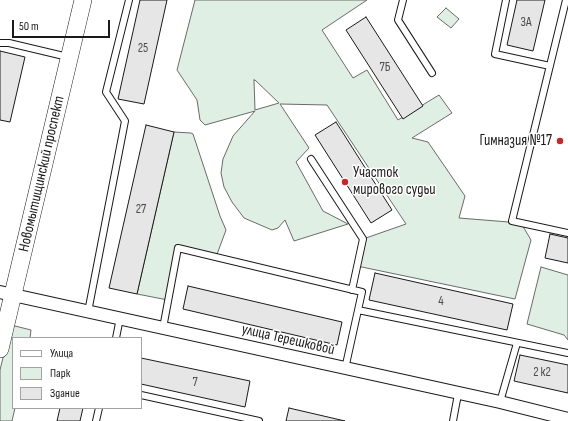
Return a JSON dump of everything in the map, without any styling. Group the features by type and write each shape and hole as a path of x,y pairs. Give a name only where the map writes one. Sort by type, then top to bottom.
{"main road":[{"name":"Новомытищинский проспект","path":"0,349 6,294 70,57 80,1"}],"street":[{"name":"улица Терешковой","path":"6,294 500,402 568,419"}],"lane":[{"path":"88,312 125,122 106,92 129,0"},
{"path":"403,0 398,20 432,73"},
{"path":"506,0 495,54 550,66"},
{"path":"566,0 512,221 568,233"},
{"path":"0,43 9,43 70,57"},
{"path":"311,159 363,239 352,290"},
{"path":"163,328 178,248 362,292 345,369"},
{"path":"358,310 568,352"},
{"path":"116,337 120,318"},
{"path":"500,402 517,343"},
{"path":"453,421 458,394"},
{"path":"142,395 259,421"},
{"path":"96,421 99,409"}],"green space":[{"path":"195,0 367,0 322,30 353,78 367,70 398,120 439,95 452,113 412,138 428,142 465,196 459,218 521,223 531,240 515,299 357,266 363,239 406,224 327,105 280,104 309,148 296,162 323,211 348,224 294,241 285,220 278,228 272,230 244,218 232,202 224,187 221,173 223,159 233,136 255,111 205,125 200,120 197,100 177,70","holes":["255,80 279,103 255,110"]},
{"path":"446,8 459,19 451,28 437,17"},
{"path":"174,132 193,134 226,230 216,257 178,248 168,300 137,294"},
{"path":"541,267 568,275 568,340 564,335 527,324"},
{"path":"11,325 31,330 30,337 12,337 12,409 15,409 12,421 0,421 0,370"}],"building":[{"path":"140,0 167,0 144,104 118,99"},
{"path":"517,0 545,0 533,51 507,45"},
{"path":"366,17 423,106 403,119 346,30"},
{"path":"0,51 25,57 10,122 0,120"},
{"path":"336,122 392,210 371,223 315,135"},
{"path":"146,125 174,132 137,294 109,288"},
{"path":"550,234 568,238 568,263 545,258"},
{"path":"375,273 513,304 507,330 369,300"},
{"path":"188,286 342,322 337,345 183,309"},
{"path":"520,355 568,365 568,393 514,381"},
{"path":"142,358 250,381 245,407 142,384"},
{"path":"289,408 345,421 286,421"},
{"path":"60,409 83,409 80,421 57,421"}],"place":[{"name":"Гимназия №17","path":"560,141"},
{"name":"Участок мирового судьи","path":"345,182"}]}
